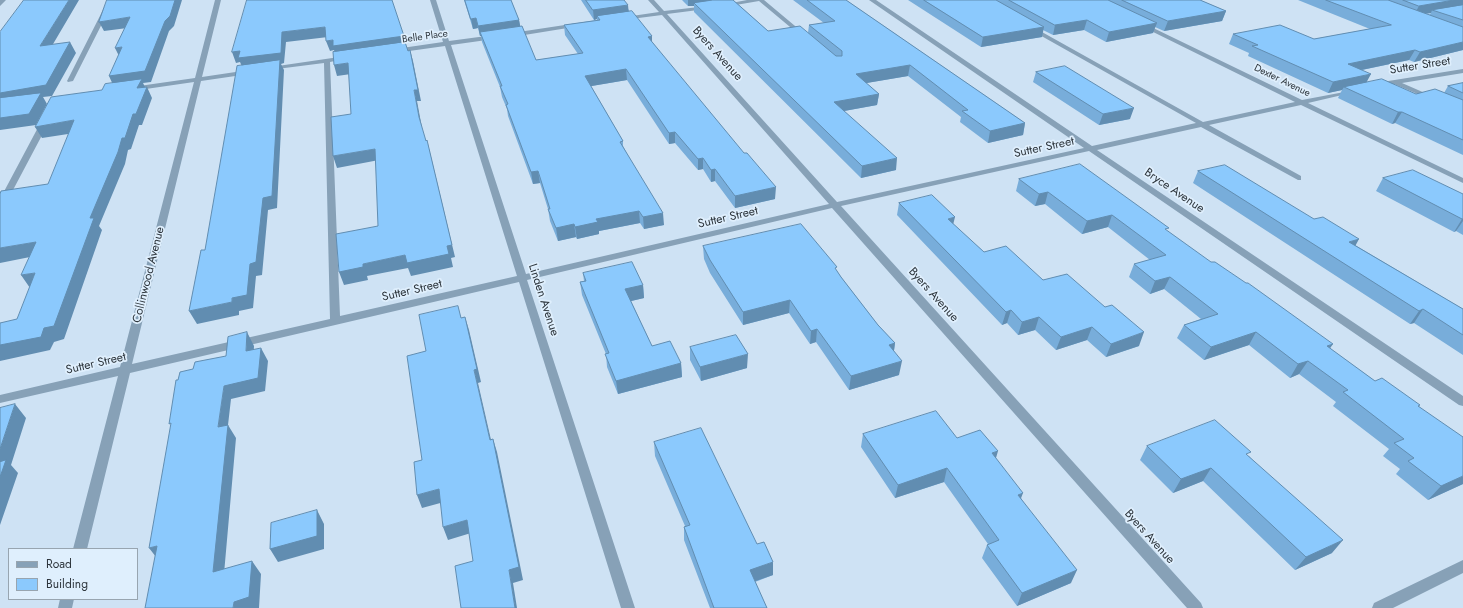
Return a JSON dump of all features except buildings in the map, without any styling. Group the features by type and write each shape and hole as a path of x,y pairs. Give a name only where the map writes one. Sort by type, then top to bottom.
{"street":[{"path":"0,4 4,0"},
{"path":"70,81 111,0"},
{"name":"Collinwood Avenue","path":"80,548 218,0"},
{"name":"Linden Avenue","path":"433,0 628,608"},
{"name":"Byers Avenue","path":"651,0 1196,608"},
{"path":"718,6 758,0"},
{"path":"761,0 808,39"},
{"name":"Bryce Avenue","path":"872,0 1463,402"},
{"path":"617,20 710,7"},
{"name":"Dexter Avenue","path":"1134,20 1463,181"},
{"path":"1024,23 1298,178"},
{"name":"Belle Place","path":"387,52 586,24"},
{"path":"266,70 357,57"},
{"path":"327,61 334,321"},
{"path":"122,90 259,71"},
{"name":"Sutter Street","path":"0,399 835,205 1092,150 1394,82 1444,76 1463,71"},
{"path":"1394,82 1442,102"},
{"path":"0,207 50,113"},
{"path":"1379,608 1463,566"}]}
